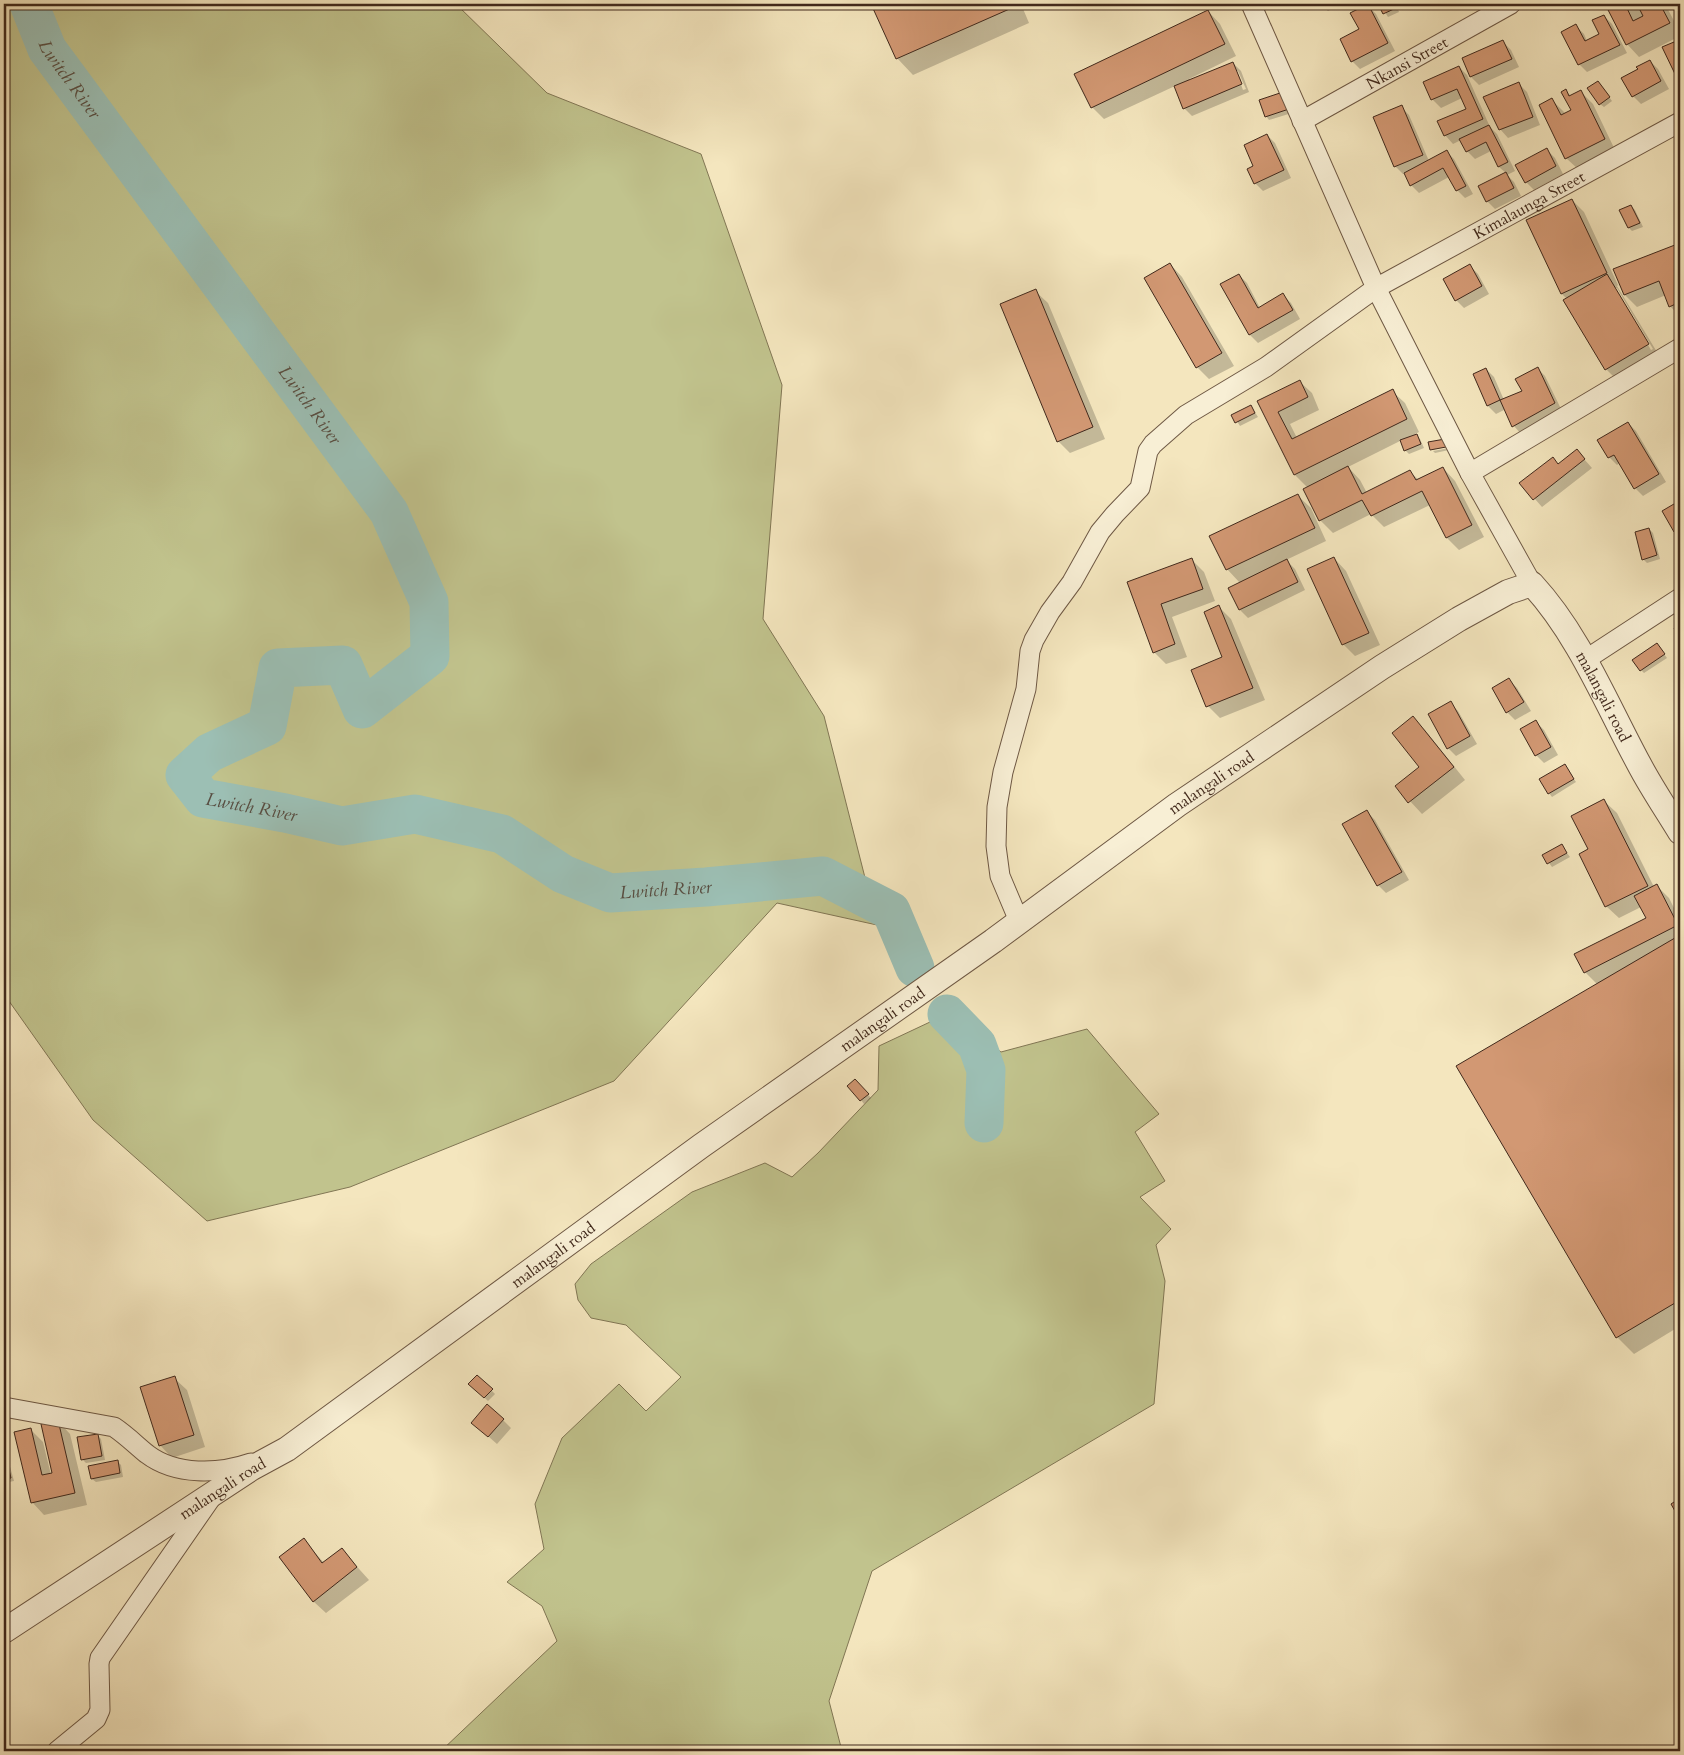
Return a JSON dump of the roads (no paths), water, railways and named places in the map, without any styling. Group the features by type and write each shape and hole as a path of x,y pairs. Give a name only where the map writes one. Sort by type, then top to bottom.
{"street":[{"path":"1250,4 1376,288 1470,473 1532,584"},
{"name":"Nkansi Street","path":"1302,121 1511,4"},
{"name":"Kimalaunga Street","path":"1019,921 1000,876 996,846 997,807 1003,772 1026,689 1030,651 1050,612 1072,582 1100,532 1114,514 1140,488 1148,451 1153,444 1186,416 1266,367 1376,288 1680,122"},
{"path":"1470,473 1680,348"},
{"name":"malangali road","path":"4,1631 252,1468 287,1449 701,1146 1019,921 1177,805 1382,667 1459,619 1508,592 1532,584 1548,602 1585,660 1640,766 1680,832"},
{"path":"1585,660 1680,598"},
{"path":"8,1407 114,1427 148,1455 167,1465 204,1472 235,1469 287,1449"},
{"path":"57,1751 96,1718 100,1710 98,1664 100,1658 215,1492"}],"waterway":[{"name":"Lwitch River","path":"29,4 47,49 389,512 429,602 430,656 362,709 343,665 278,668 267,726 209,753 185,775 203,798 342,826 415,814 502,834 563,874 610,893 706,887 823,876 891,911 915,968"},
{"path":"947,1014 977,1045 986,1070 984,1123"}]}
